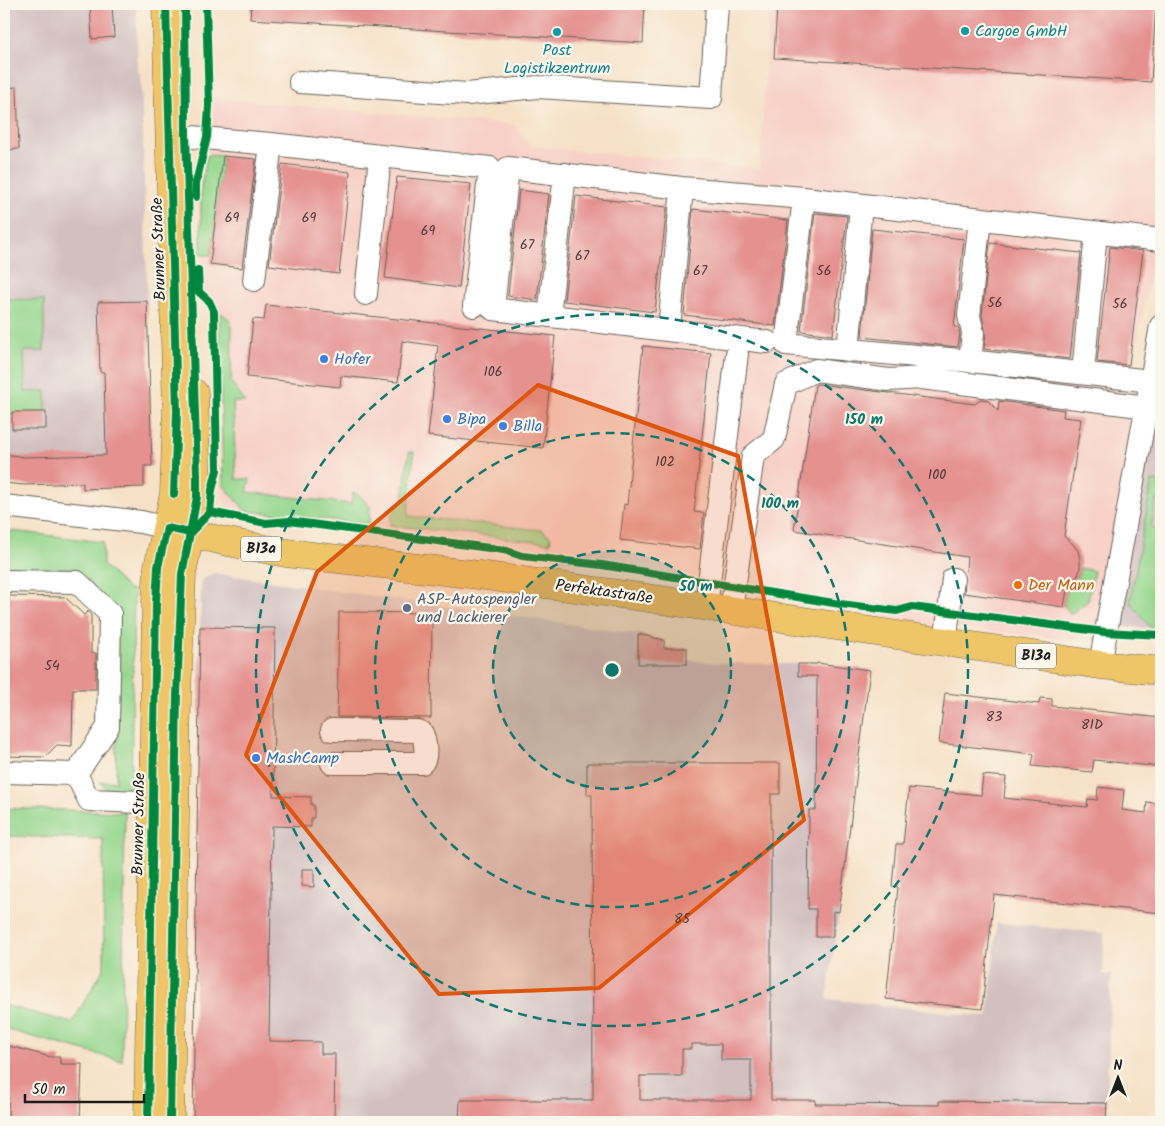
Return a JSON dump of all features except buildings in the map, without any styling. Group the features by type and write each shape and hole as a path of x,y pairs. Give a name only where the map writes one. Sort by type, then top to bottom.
{"main road":[{"name":"Brunner Straße","path":"166,4 177,68"},
{"name":"Brunner Straße","path":"170,1122 164,803 156,603 158,567 178,531 174,494 178,412 177,68 185,4"},
{"name":"Perfektastraße","path":"178,531 253,548 286,553 479,575 1100,666 1161,671"},
{"name":"Brunner Straße","path":"148,1122 164,803"}],"street":[{"path":"300,82 466,94 538,86 712,98 717,4"},
{"path":"178,135 490,168 474,306"},
{"path":"254,280 271,144"},
{"path":"366,294 380,156"},
{"path":"767,342 493,309 508,168 682,188 804,198 1161,240"},
{"path":"549,316 565,174"},
{"path":"669,330 682,188"},
{"path":"804,198 786,344 970,361 1151,381"},
{"path":"848,350 861,205"},
{"path":"970,361 973,333 969,316 980,219"},
{"path":"1084,374 1096,232"},
{"path":"1100,666 1161,326"},
{"path":"719,609 737,354"},
{"path":"719,609 753,456 774,439 786,384 816,370 889,380 922,378 1146,407"},
{"path":"889,380 906,390 979,401"},
{"path":"4,506 141,522 178,531"},
{"path":"945,643 953,579"},
{"path":"4,581 77,582 110,614 108,727 76,774"},
{"path":"332,730 422,732 424,736 425,758 422,763 332,763"},
{"path":"4,772 76,774"},
{"path":"76,774 90,800 164,803"}],"highlighted area":[{"path":"538,385 738,456 804,820 599,988 439,994 246,755 317,572"}],"shaded area":[{"path":"4,4 136,4 138,72 141,74 152,466 144,467 144,487 83,489 83,483 25,485 4,483"},
{"path":"769,4 1161,4 1161,216 1128,391 1153,397 1115,626 1073,640 915,623 369,524 246,511 227,507 223,495 219,312 203,288 199,189 212,138 213,98 514,125 530,146 760,169"},
{"path":"1161,352 1161,629 1115,626"},
{"path":"213,573 638,634 664,640 664,648 687,660 718,663 817,663 870,670 827,999 988,1017 997,923 1104,933 1103,974 1111,975 1106,1122 193,1122 201,581"}],"green space":[{"path":"207,155 223,156 211,255 201,255 201,186"},
{"path":"4,299 44,300 44,351 24,351 25,392 46,391 46,412 4,413"},
{"path":"219,312 228,318 232,327 231,382 245,402 233,402 236,479 250,479 247,492 351,504 353,492 360,496 370,507 369,524 246,511 223,485"},
{"path":"409,452 414,452 408,516 542,530 551,537 550,543 390,525 392,514 403,500"},
{"path":"1152,481 1161,482 1161,500 1156,500 1151,527 1161,529 1161,628 1150,627 1130,602"},
{"path":"4,530 103,542 103,565 129,590 134,590 131,794 106,789 100,782 116,781 117,612 76,569 6,569 4,574"},
{"path":"1080,568 1094,571 1088,601 1071,614 1064,605 1068,585 1078,576"},
{"path":"4,808 125,812 122,1061 4,1029 4,1005 72,1023 104,968 103,839 4,836"}],"cycle path":[{"path":"166,4 177,412 174,494"},
{"path":"170,1122 177,695 182,574 197,497 186,135 185,4"},
{"path":"196,197 196,183 207,137 209,106 206,4"},
{"path":"190,533 210,512 212,490 217,470 214,312 209,301 199,292 198,270"},
{"path":"210,512 266,523 289,521 504,550 522,556 602,565 840,604 897,611 912,607 1105,632 1161,635"},
{"path":"148,1122 158,567 167,528 190,533"}],"place":[{"name":"Cargoe GmbH","path":"965,31"},
{"name":"Post Logistikzentrum","path":"557,32"},
{"name":"Hofer","path":"324,359"},
{"name":"Bipa","path":"447,419"},
{"name":"Billa","path":"503,426"},
{"name":"Der Mann","path":"1018,585"},
{"name":"ASP-Autospengler und Lackierer","path":"407,608"},
{"name":"MashCamp","path":"256,758"}]}
